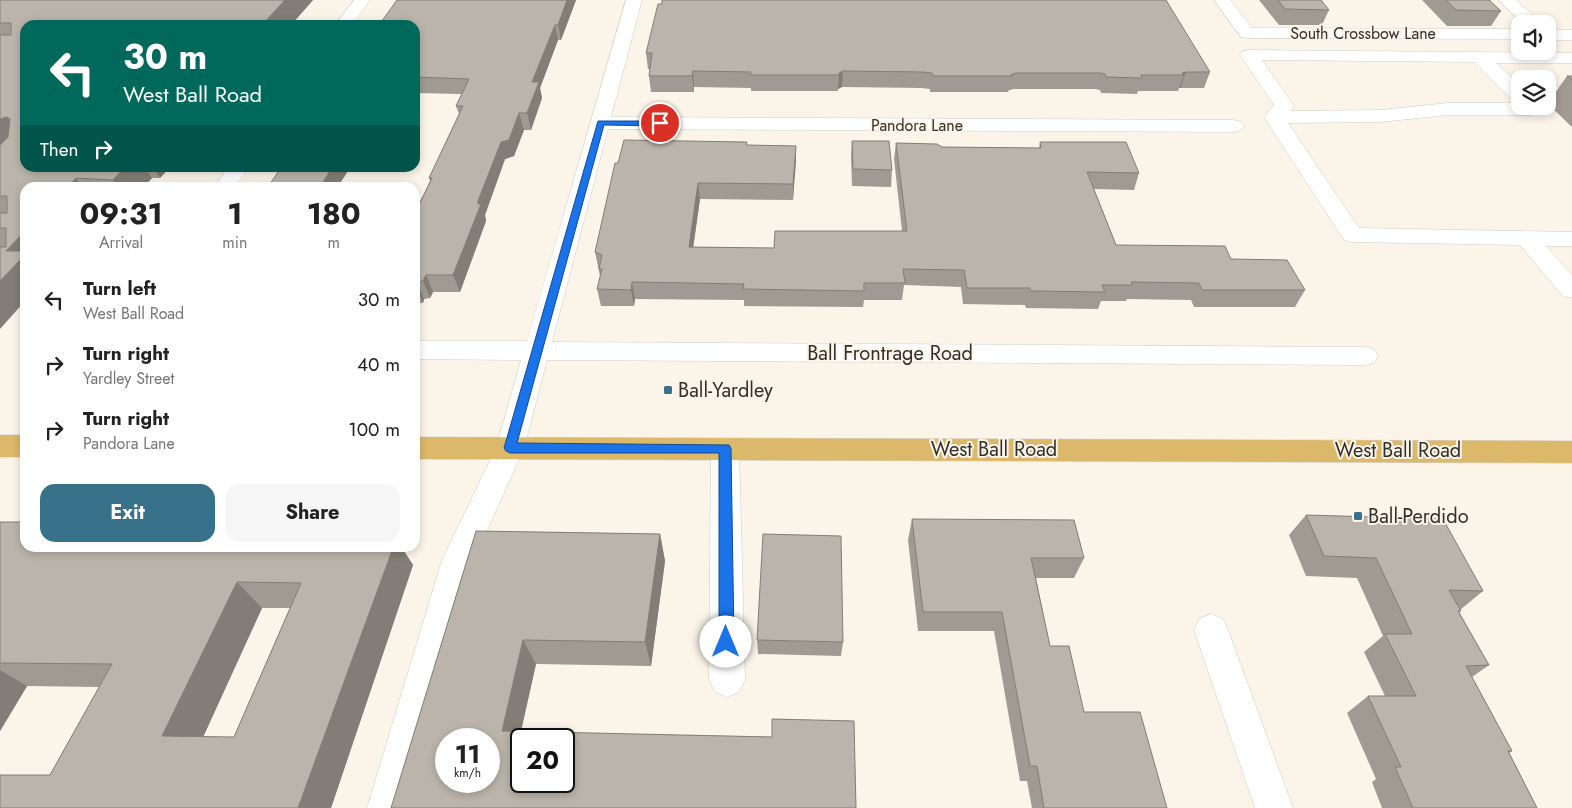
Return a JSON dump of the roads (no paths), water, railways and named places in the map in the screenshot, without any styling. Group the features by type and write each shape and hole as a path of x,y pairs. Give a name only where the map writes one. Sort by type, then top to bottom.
{"main road":[{"name":"West Ball Road","path":"420,448 1572,452"}],"street":[{"path":"347,20 362,0"},
{"path":"386,808 458,560 510,448 634,0"},
{"name":"South Crossbow Lane","path":"1222,0 1246,33 1511,34"},
{"path":"1506,0 1524,15"},
{"path":"1556,35 1572,35"},
{"path":"1274,117 1284,106 1248,55 1572,58"},
{"path":"1479,56 1511,87"},
{"path":"1556,92 1572,92"},
{"path":"1274,117 1380,116 1448,109 1511,109"},
{"path":"1274,117 1352,235 1572,239"},
{"name":"Pandora Lane","path":"600,123 1234,126"},
{"path":"1526,238 1572,290"},
{"name":"Ball Frontrage Road","path":"420,350 1365,356"},
{"path":"725,448 727,680"},
{"path":"1211,630 1274,808"}],"place":[{"name":"Ball-Yardley","path":"668,390"},
{"name":"Ball-Perdido","path":"1358,516"}]}
